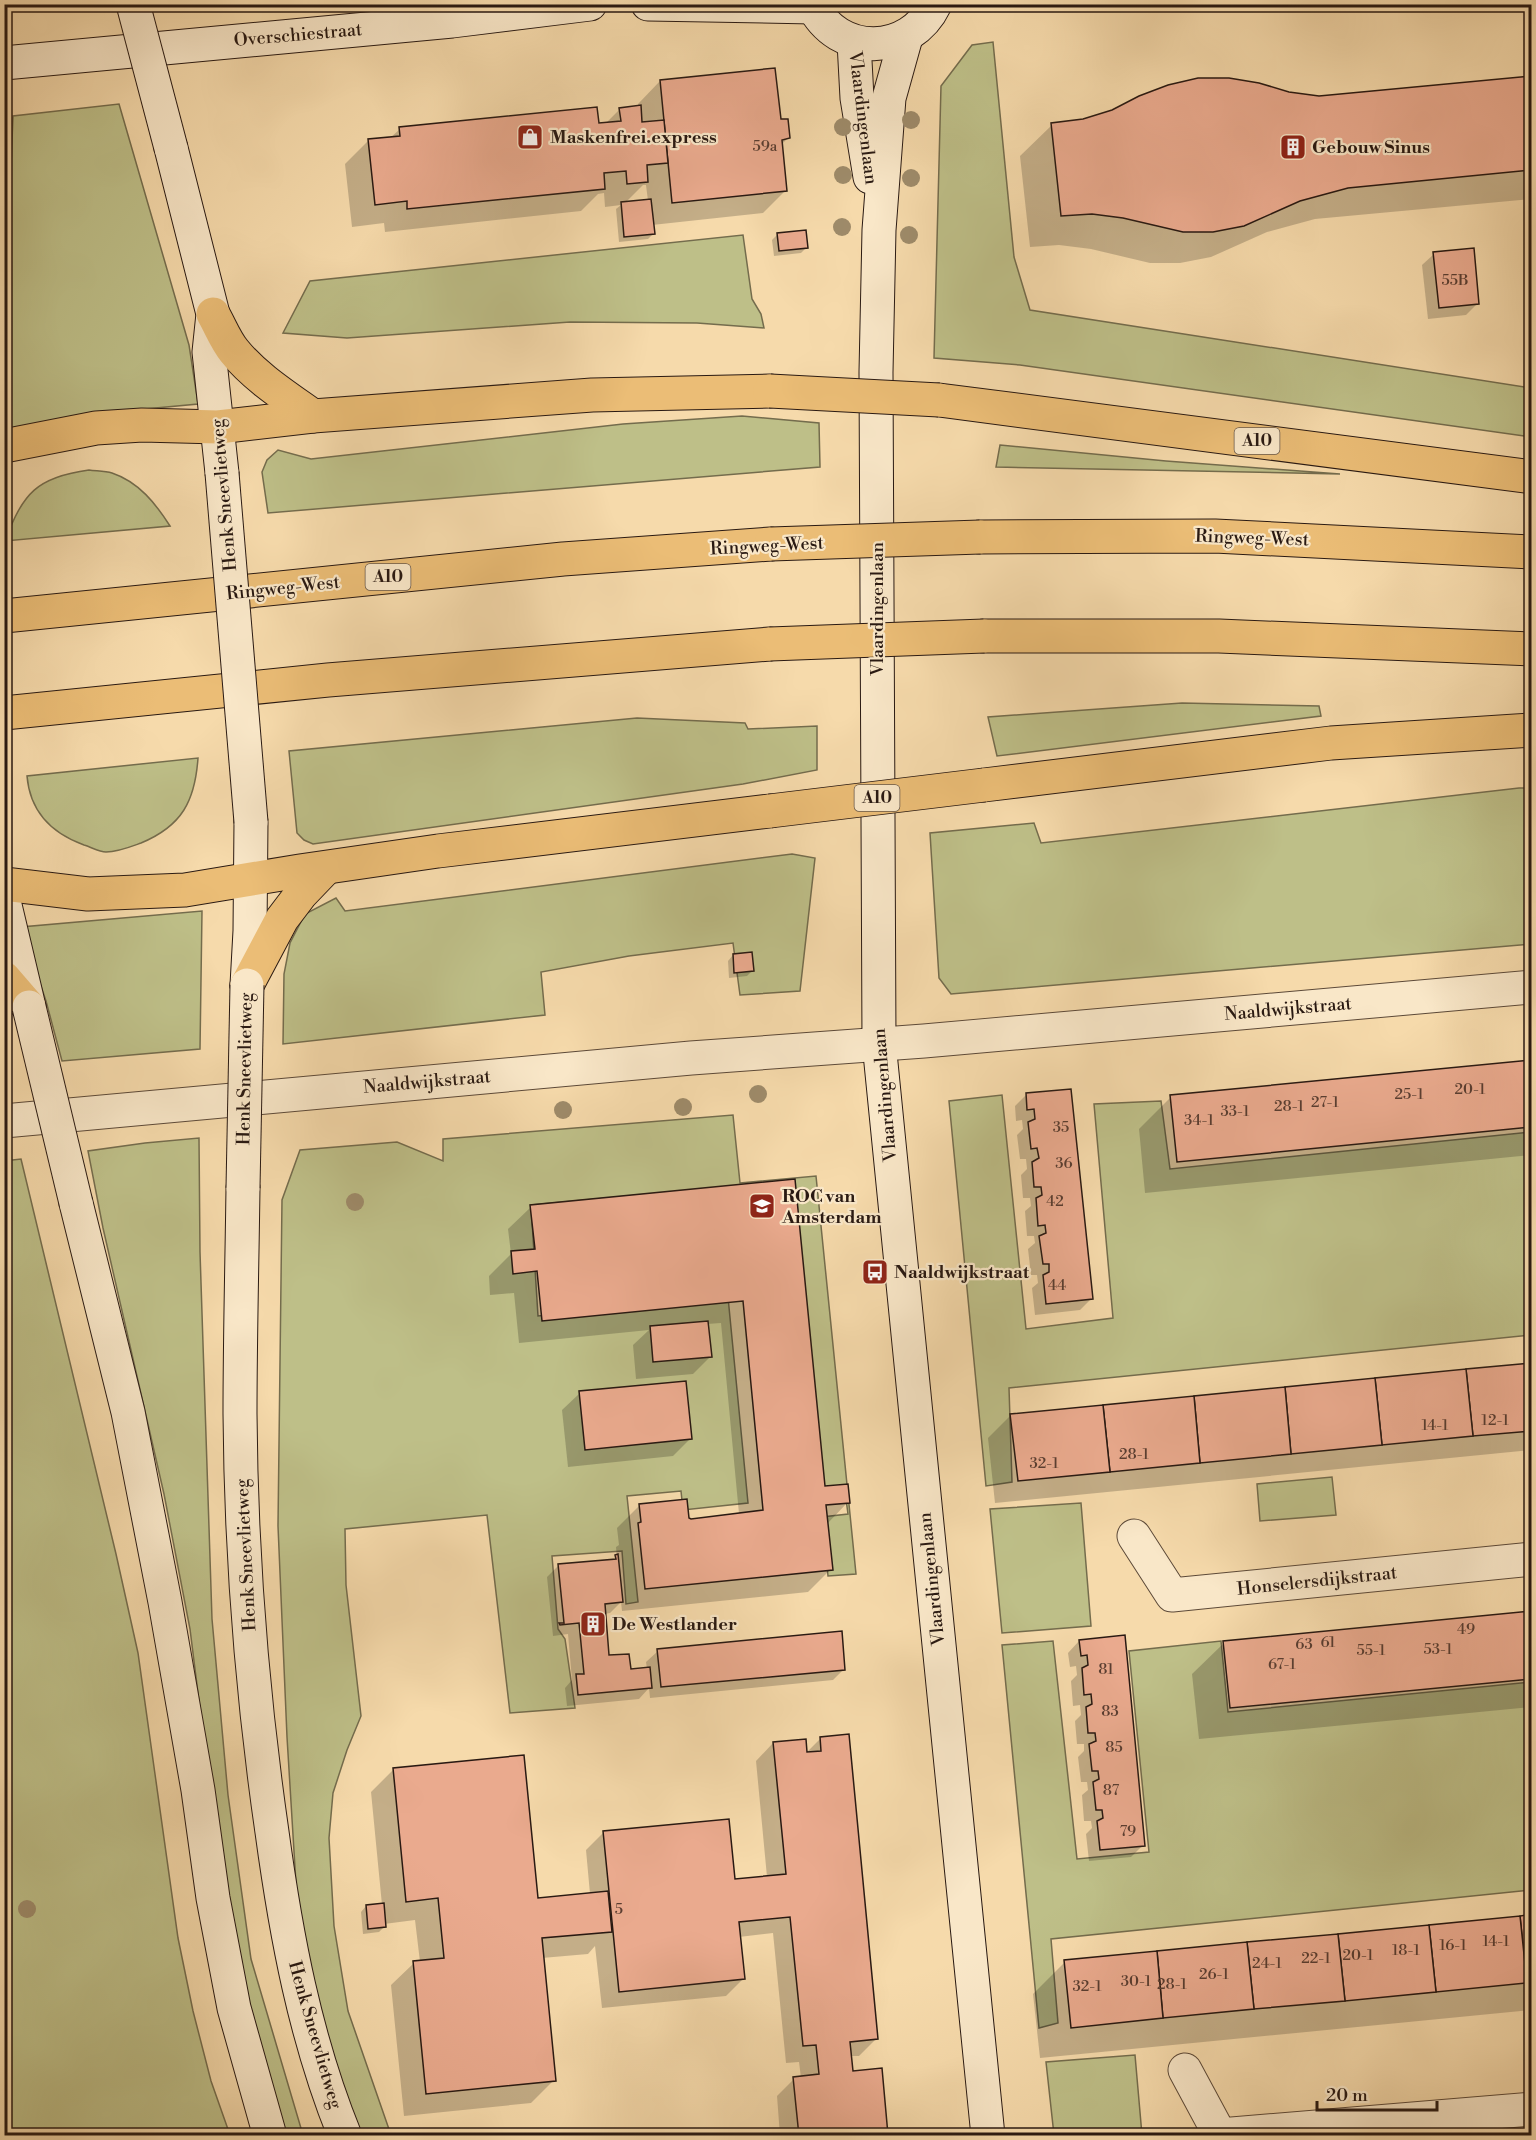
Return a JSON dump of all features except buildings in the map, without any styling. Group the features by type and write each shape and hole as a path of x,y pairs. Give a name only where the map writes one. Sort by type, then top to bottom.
{"highway":[{"path":"213,314 233,350 252,370 270,386 313,416"},
{"name":"A10","path":"4,446 96,428 142,425 218,427 313,416 592,395 770,391 939,400 1532,477"},
{"name":"Ringweg-West","path":"4,616 563,559 771,544 980,537 1215,536 1532,552"},
{"path":"4,713 328,680 770,644 984,636 1219,636 1532,649"},
{"name":"A10","path":"4,884 88,894 185,890 438,851 1331,743 1532,730"},
{"path":"247,985 282,919 301,894 326,869"},
{"path":"4,978 29,1007"}],"street":[{"name":"Henk Sneevlietweg","path":"133,4 213,314 209,351 218,427 250,822 251,881 247,985 240,1416 244,1538 255,1692 264,1783 284,1916 307,2023 334,2109 345,2136"},
{"name":"Overschiestraat","path":"4,63 415,14 590,4"},
{"path":"648,4 813,6 828,27 854,42 880,45 906,38 928,19 935,4"},
{"name":"Vlaardingenlaan","path":"906,38 888,98 879,230 876,419 879,1043 988,2136"},
{"name":"Vlaardingenlaan","path":"854,42 857,98 879,230"},
{"path":"4,901 128,1412 165,1602 198,1790 213,1898 234,2008 270,2136"},
{"name":"Naaldwijkstraat","path":"4,1121 680,1059 930,1041 1532,987"},
{"name":"Honselersdijkstraat","path":"1134,1536 1172,1595 1532,1560"},
{"path":"1185,2070 1221,2135 1532,2109"}],"green space":[{"path":"993,42 1014,257 1030,310 1531,388 1531,437 1020,365 934,358 941,86 972,45"},
{"path":"119,104 189,345 198,404 81,415 5,432 5,314 13,116"},
{"path":"743,235 752,299 761,314 764,328 697,323 570,322 347,338 283,333 310,281"},
{"path":"742,416 819,423 820,467 268,513 262,472 267,460 278,450 311,459 623,424"},
{"path":"1000,445 1166,461 1340,474 996,467"},
{"path":"89,470 112,473 139,488 153,502 170,526 5,541 18,511 34,490 56,477"},
{"path":"1182,703 1319,706 1321,716 997,756 988,717"},
{"path":"637,718 745,723 748,729 817,726 817,770 743,784 313,844 304,840 297,833 289,751"},
{"path":"198,758 194,787 184,810 176,820 167,829 141,843 110,852 72,840 44,820 33,800 27,776"},
{"path":"1531,788 1531,944 951,994 939,978 930,833 1034,823 1041,843"},
{"path":"792,854 815,858 800,991 740,995 733,943 629,956 541,972 545,1015 283,1044 284,974 290,943 305,914 336,898 345,911"},
{"path":"202,911 200,1049 62,1061 46,1001 21,927"},
{"path":"1002,1095 1026,1329 1113,1318 1094,1104 1161,1101 1170,1169 1531,1132 1531,1335 1009,1388 1012,1482 986,1486 949,1101"},
{"path":"733,1115 740,1183 816,1176 856,1574 828,1576 822,1517 848,1514 845,1492 820,1493 792,1181 531,1205 538,1316 728,1297 748,1503 683,1510 681,1491 627,1496 638,1602 626,1604 622,1551 552,1556 558,1629 565,1639 575,1708 510,1713 487,1515 345,1529 346,1585 361,1716 333,1793 329,1838 334,1926 348,2011 391,2135 352,2135 299,1933 287,1737 278,1526 282,1200 300,1150 397,1142 443,1161 443,1139"},
{"path":"199,1138 200,1252 212,1619 228,1795 251,1959 303,2135 286,2135 230,1949 190,1629 164,1494 103,1228 88,1151"},
{"path":"21,1159 138,1653 178,1938 211,2081 230,2135 5,2135 4,1161"},
{"path":"1332,1477 1336,1515 1260,1521 1257,1484"},
{"path":"1081,1503 1091,1626 1002,1633 990,1509"},
{"path":"1053,1641 1077,1859 1149,1852 1129,1651 1221,1641 1228,1712 1531,1682 1531,1890 1051,1939 1058,2023 1039,2028 1002,1645"},
{"path":"1135,2055 1142,2135 1054,2135 1046,2062"}],"place":[{"name":"Maskenfrei.express","path":"530,137"},
{"name":"Gebouw Sinus","path":"1293,147"},
{"name":"ROC van Amsterdam","path":"762,1206"},
{"name":"Naaldwijkstraat","path":"875,1272"},
{"name":"De Westlander","path":"593,1624"}]}
